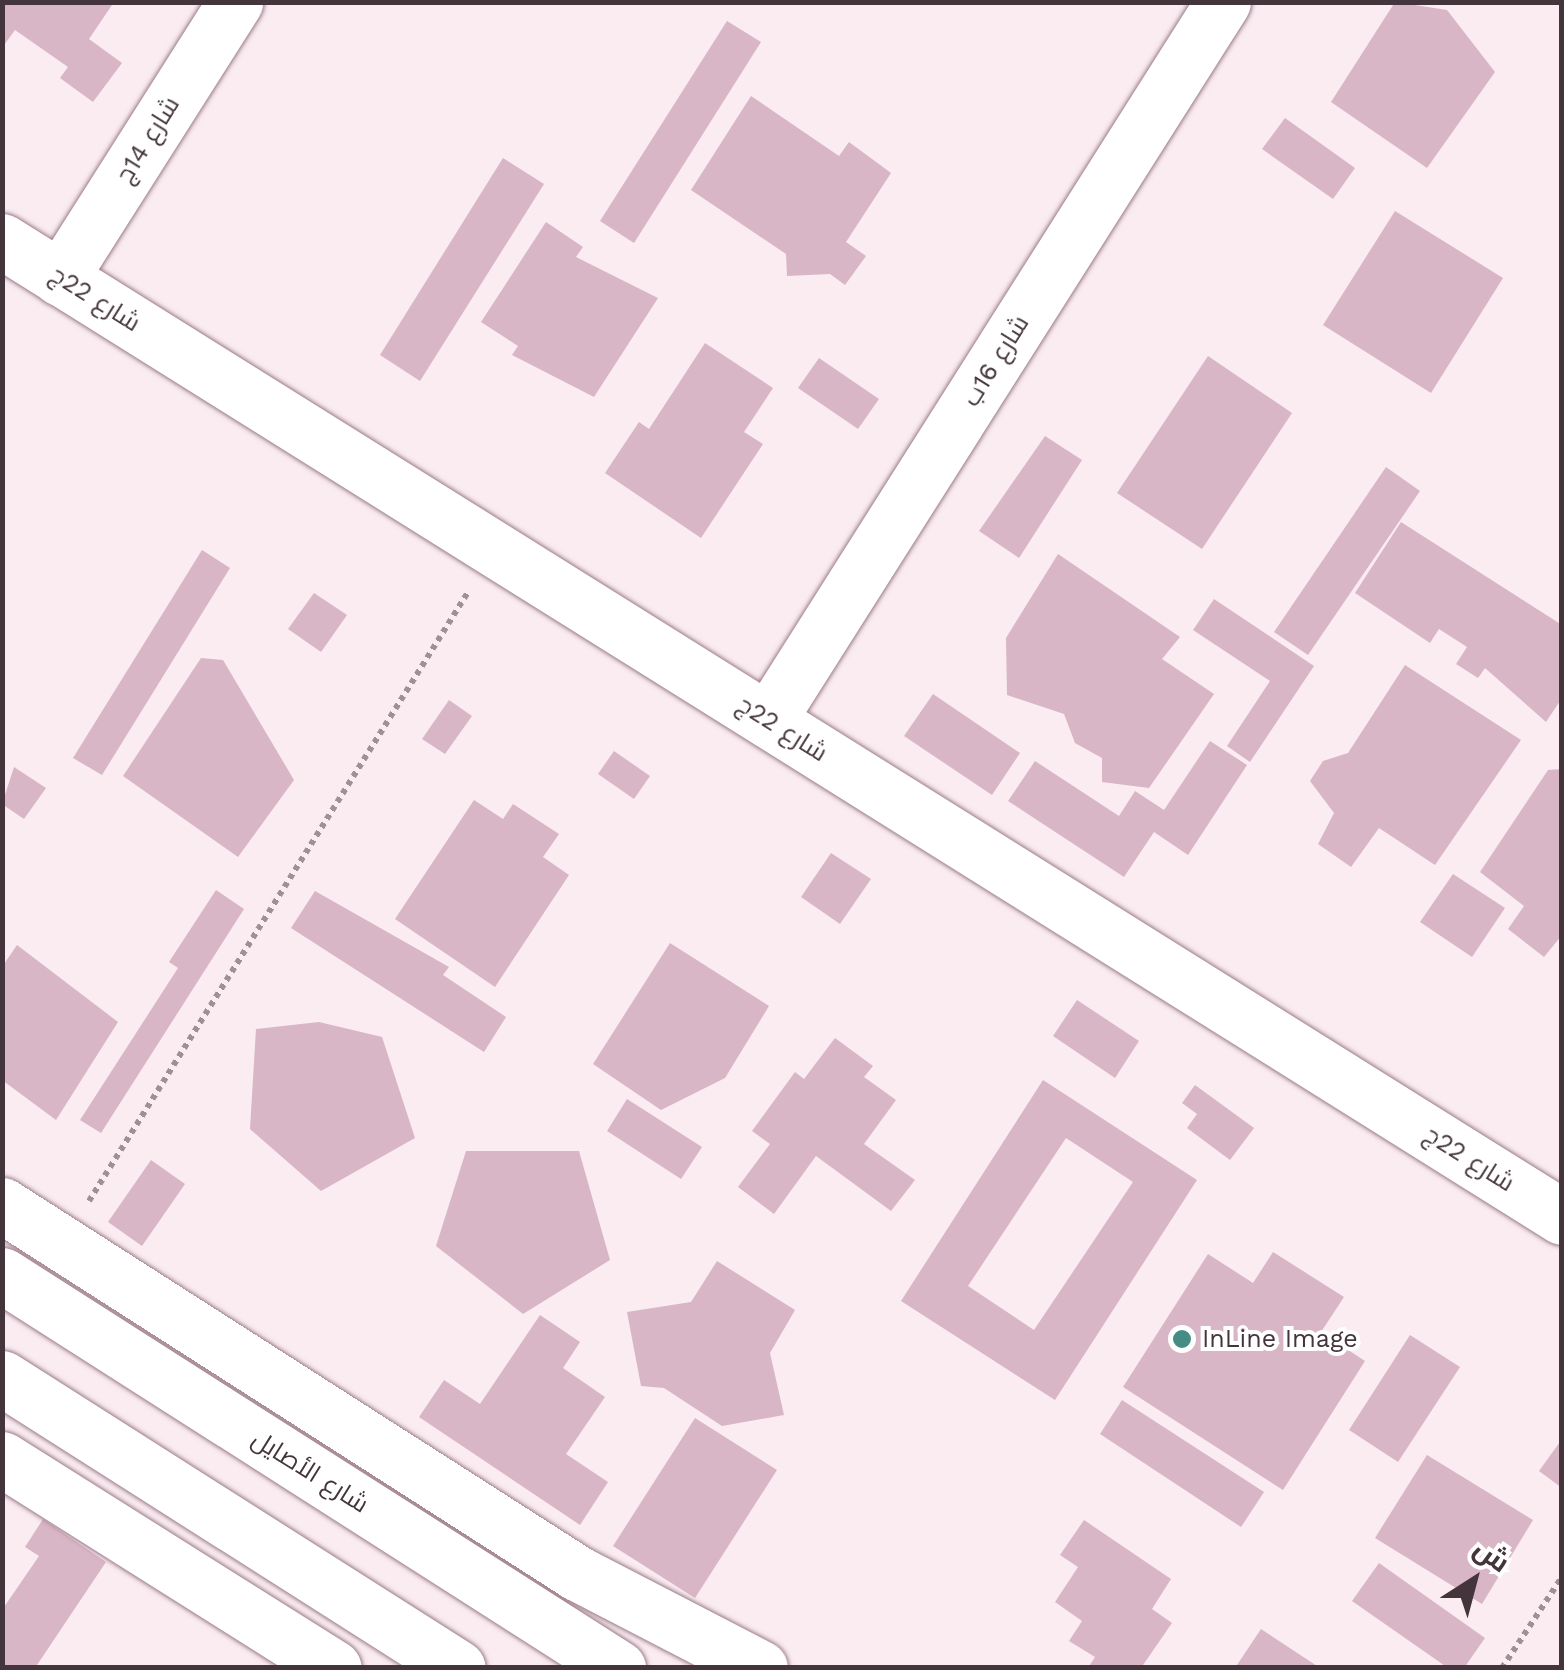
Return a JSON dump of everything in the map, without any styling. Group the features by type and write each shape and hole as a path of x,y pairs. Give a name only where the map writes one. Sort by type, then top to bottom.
{"street":[{"name":"شارع 14ج","path":"60,278 235,2"},
{"name":"شارع 16ب","path":"768,720 1223,2"},
{"name":"شارع 22ج","path":"2,241 1562,1216"},
{"path":"2,1205 577,1574 760,1668"},
{"name":"شارع الأصايل","path":"2,1275 618,1668"},
{"path":"2,1378 458,1668"},
{"path":"266,1444 296,1394"},
{"path":"2,1459 334,1668"}],"path":[{"path":"62,1245 496,548"},
{"path":"1502,1668 1562,1577"}],"building":[{"path":"2,2 114,2 89,39 122,63 93,102 60,78 68,67 15,30 2,48"},
{"path":"1395,2 1447,10 1495,72 1427,168 1331,102"},
{"path":"727,21 761,42 634,243 600,221"},
{"path":"751,96 839,156 849,142 891,173 846,242 866,256 845,285 830,274 787,276 786,254 691,190"},
{"path":"1285,118 1355,168 1333,199 1262,149"},
{"path":"503,158 544,184 420,381 380,355"},
{"path":"1395,211 1503,278 1431,393 1323,325"},
{"path":"546,222 583,247 576,257 658,298 594,397 512,355 518,346 481,322"},
{"path":"705,343 773,388 744,432 763,444 701,538 605,473 639,422 649,429"},
{"path":"1208,356 1292,413 1202,549 1117,493"},
{"path":"819,358 879,399 858,429 798,388"},
{"path":"1045,436 1082,460 1019,558 979,531"},
{"path":"1386,467 1420,491 1308,655 1274,632"},
{"path":"1401,522 1562,625 1562,698 1546,722 1485,668 1478,678 1456,664 1467,647 1439,629 1430,643 1355,593"},
{"path":"202,550 230,568 102,775 73,758"},
{"path":"1058,554 1180,637 1162,659 1214,694 1149,788 1102,782 1102,758 1075,743 1064,714 1007,695 1006,638"},
{"path":"314,593 347,615 321,652 288,629"},
{"path":"1214,599 1314,666 1250,762 1227,746 1270,681 1193,630"},
{"path":"201,658 223,660 294,780 238,857 123,776"},
{"path":"1405,665 1521,740 1435,865 1379,828 1351,867 1318,844 1334,813 1310,781 1323,761 1348,753"},
{"path":"933,694 1020,753 992,795 904,736"},
{"path":"449,700 472,716 445,754 422,739"},
{"path":"1210,741 1247,765 1188,855 1154,832 1124,877 1008,801 1035,761 1119,816 1135,791 1164,810"},
{"path":"614,751 650,776 634,799 598,774"},
{"path":"14,767 46,788 24,819 2,804"},
{"path":"1562,769 1562,935 1544,957 1508,929 1524,906 1480,872 1548,770"},
{"path":"474,800 503,819 513,804 559,834 543,857 569,875 495,987 395,919"},
{"path":"831,853 871,879 840,924 801,897"},
{"path":"1453,874 1505,908 1472,957 1420,922"},
{"path":"216,890 244,909 101,1133 80,1120 178,968 169,962"},
{"path":"315,891 449,967 443,975 506,1017 484,1052 291,928"},
{"path":"670,943 769,1006 725,1078 661,1110 593,1064"},
{"path":"17,945 118,1022 56,1120 2,1080 2,967"},
{"path":"1077,1000 1139,1041 1115,1078 1053,1036"},
{"path":"319,1022 382,1037 415,1138 321,1191 250,1129 256,1029"},
{"path":"835,1038 873,1066 864,1077 896,1100 864,1144 915,1180 891,1211 816,1156 774,1214 738,1187 770,1144 752,1131 795,1072 804,1079"},
{"path":"1043,1080 1197,1180 1055,1400 901,1301","holes":["1066,1138 1133,1182 1034,1330 968,1286"]},
{"path":"1195,1085 1254,1128 1230,1160 1187,1128 1197,1114 1182,1103"},
{"path":"627,1099 702,1147 681,1179 607,1131"},
{"path":"466,1151 579,1151 610,1260 523,1314 436,1246"},
{"path":"151,1160 185,1184 142,1246 108,1222"},
{"path":"1273,1252 1344,1297 1321,1332 1365,1361 1283,1490 1123,1387 1208,1254 1253,1283"},
{"path":"717,1261 795,1310 770,1353 784,1415 722,1426 664,1388 641,1386 627,1312 691,1302"},
{"path":"540,1315 580,1342 563,1368 605,1397 566,1454 608,1482 580,1525 419,1417 444,1380 480,1404"},
{"path":"1410,1335 1460,1367 1398,1462 1349,1430"},
{"path":"1122,1400 1264,1492 1241,1527 1100,1434"},
{"path":"695,1418 777,1470 695,1598 613,1546"},
{"path":"1562,1439 1562,1488 1539,1471"},
{"path":"1427,1455 1533,1520 1482,1604 1375,1538"},
{"path":"43,1519 106,1562 35,1668 2,1668 2,1610 39,1556 25,1547"},
{"path":"1084,1520 1171,1579 1152,1609 1172,1623 1141,1668 1088,1668 1095,1657 1069,1641 1082,1621 1055,1602 1078,1567 1060,1555"},
{"path":"1379,1563 1485,1638 1464,1668 1448,1668 1352,1601"},
{"path":"1261,1629 1320,1668 1235,1668"}],"place":[{"name":"InLine Image","path":"1182,1339"}]}
